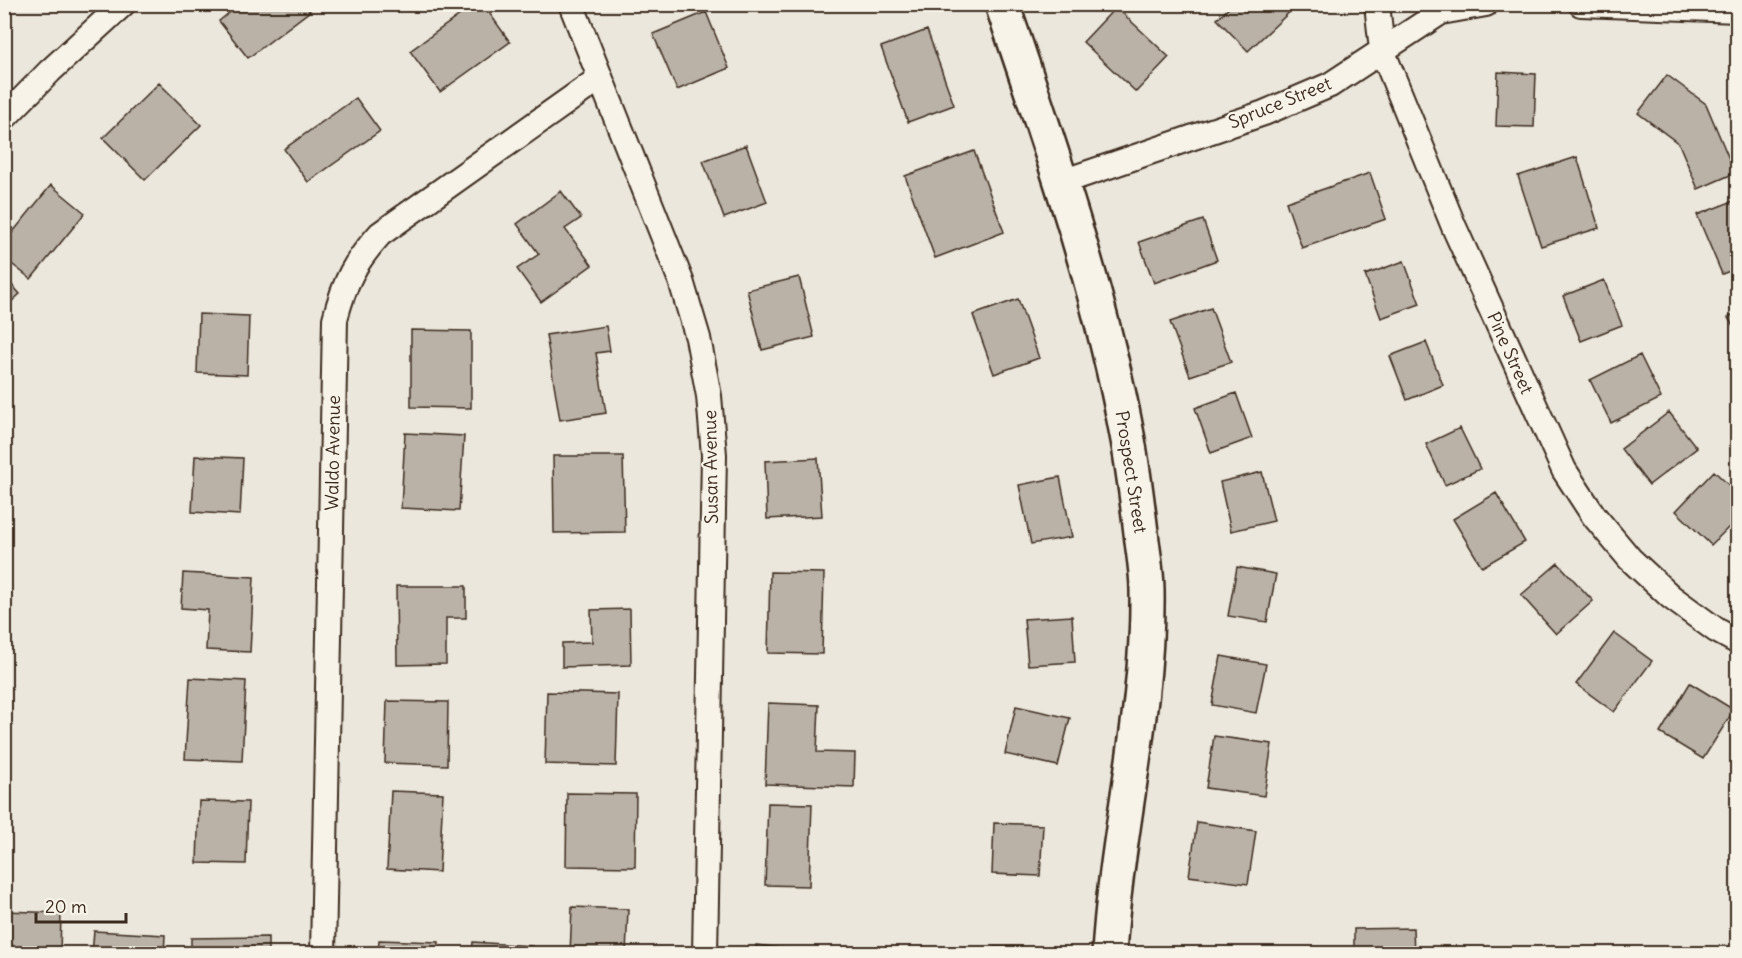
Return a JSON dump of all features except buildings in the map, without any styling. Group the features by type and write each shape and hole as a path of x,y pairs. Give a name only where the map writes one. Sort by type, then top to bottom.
{"main road":[{"name":"Prospect Street","path":"1002,4 1062,182 1095,292 1115,372 1135,479 1147,588 1144,672 1112,910 1109,954"}],"street":[{"path":"4,118 50,71 123,4"},
{"name":"Susan Avenue","path":"571,4 681,281 698,338 709,396 714,455 705,954"},
{"name":"Pine Street","path":"1377,4 1382,50 1454,227 1564,470 1594,516 1630,559 1671,597 1716,630 1737,642"},
{"name":"Spruce Street","path":"1062,182 1264,113 1330,85 1441,12 1486,4"},
{"path":"1581,4 1737,10"},
{"name":"Waldo Avenue","path":"323,954 335,319 343,289 359,257 380,234 600,78"}]}
